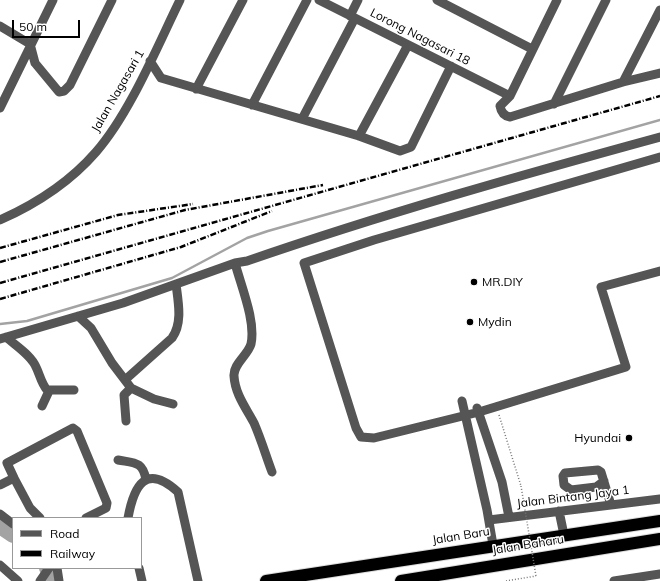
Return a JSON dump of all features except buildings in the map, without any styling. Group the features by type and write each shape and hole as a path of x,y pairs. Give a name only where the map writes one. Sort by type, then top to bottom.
{"highway":[{"name":"Jalan Baru","path":"266,581 492,545 660,521"},
{"name":"Jalan Baharu","path":"401,581 660,539"}],"street":[{"path":"0,108 30,44 53,0"},
{"path":"0,26 30,44 35,63 59,92 64,91 70,85 112,0"},
{"name":"Jalan Nagasari 1","path":"0,220 21,211 47,194 76,172 97,151 118,121 180,0"},
{"path":"196,89 243,0"},
{"path":"252,105 307,0"},
{"name":"Lorong Nagasari 18","path":"319,0 510,96"},
{"path":"302,119 353,17 358,0"},
{"path":"437,0 532,49"},
{"path":"556,0 510,96 500,106 503,113 510,117 623,82 660,73"},
{"path":"554,104 606,0"},
{"path":"623,82 660,10"},
{"path":"359,136 408,45"},
{"path":"150,61 161,78 359,136 400,151 411,147 451,66"},
{"path":"3,338 123,303 235,263 247,261 326,234 466,191 660,137"},
{"path":"660,157 374,240 304,263 356,428 361,437 374,438 466,415 478,410 497,407 626,367 601,287 660,271"},
{"path":"235,263 251,323 252,334 250,346 234,370 234,376 243,406 254,423 272,472"},
{"path":"126,379 176,333 178,327 178,307 176,284"},
{"path":"78,316 91,328 112,363 126,379 131,388 154,399 173,404"},
{"path":"3,338 36,365 43,385 49,391 74,390"},
{"path":"126,421 124,395 131,388"},
{"path":"42,406 49,391"},
{"path":"462,401 489,520 492,545"},
{"path":"478,410 502,482 509,517"},
{"path":"39,517 30,508 7,463 73,428 77,431 107,503 106,508 88,517"},
{"path":"118,460 139,464 145,470 146,480"},
{"path":"0,485 14,478"},
{"path":"128,517 131,501 137,486 146,480 156,478 169,484 178,492 198,581"},
{"path":"604,481 611,505"},
{"name":"Jalan Bintang Jaya 1","path":"489,520 660,499"},
{"path":"559,511 564,535"},
{"path":"0,514 12,523"},
{"path":"0,565 18,581"},
{"path":"41,579 48,569"},
{"path":"57,569 59,581"},
{"path":"139,569 142,581"},
{"path":"614,581 657,576"}],"path":[{"path":"497,407 521,486 536,576 506,581"}],"waterway":[{"path":"0,324 27,321 172,278 247,238 268,231 660,120"},
{"path":"0,526 12,534"},
{"path":"48,569 51,575 51,581"}],"railway":[{"path":"0,283 660,96"},
{"path":"0,262 185,210 323,185"},
{"path":"0,248 118,215 193,204"},
{"path":"0,299 181,247 272,211"}],"place":[{"name":"MR.DIY","path":"474,282"},
{"name":"Mydin","path":"470,322"},
{"name":"Hyundai","path":"629,438"}]}
